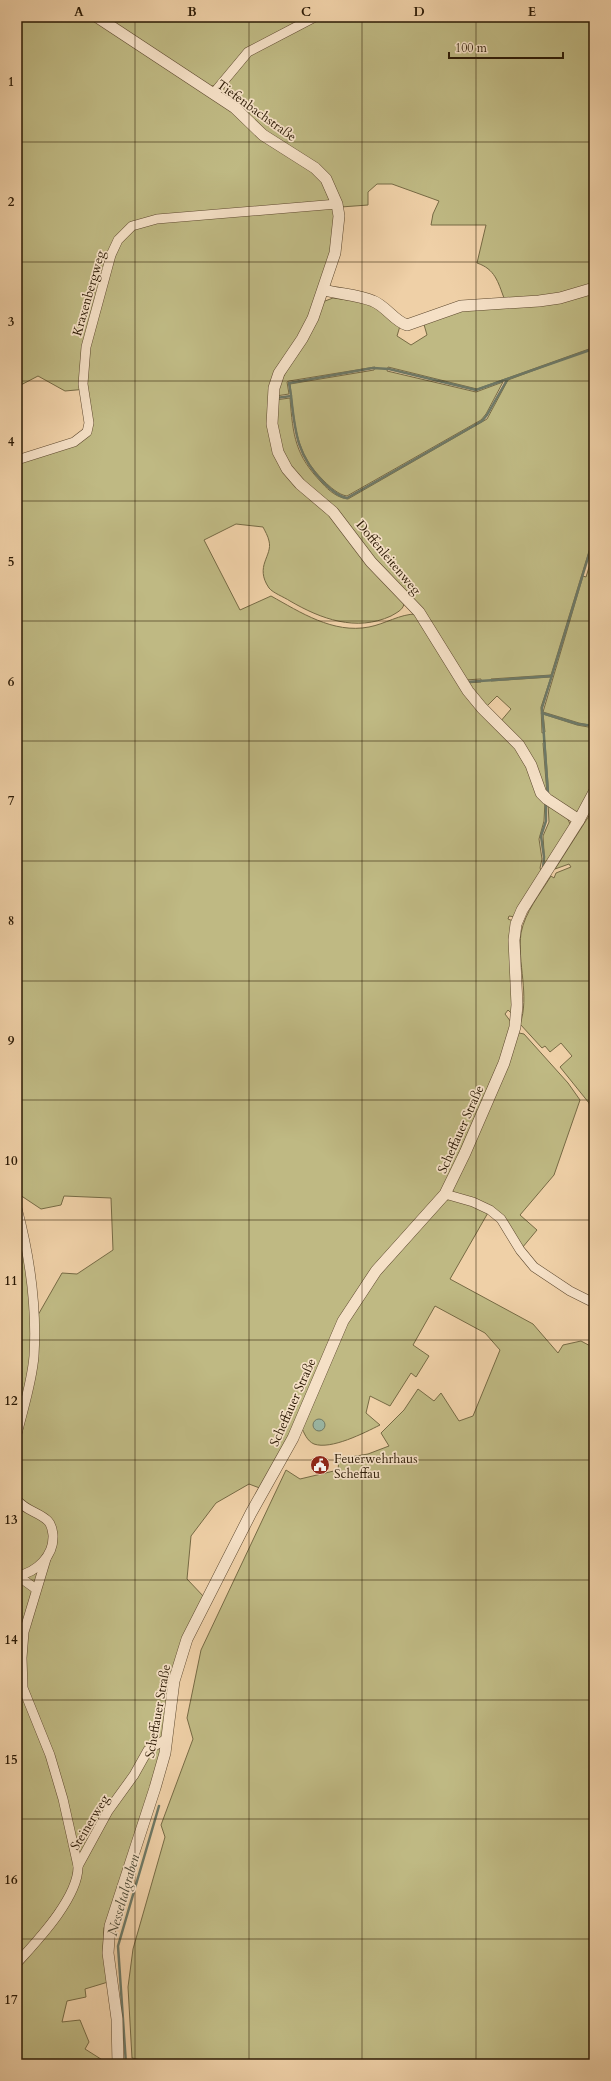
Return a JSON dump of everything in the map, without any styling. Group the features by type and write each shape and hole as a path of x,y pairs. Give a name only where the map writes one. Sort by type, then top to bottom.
{"street":[{"name":"Tiefenbachstraße","path":"97,17 235,108 263,135 315,168 326,179 337,204 339,216 335,253 324,290"},
{"path":"213,94 248,52 315,17"},
{"name":"Kraxenbergweg","path":"17,460 74,442 87,432 89,423 84,384 86,347 111,255 118,240 132,226 157,219 337,204"},
{"path":"324,290 372,300 383,306 401,323 407,325 461,306 539,301 560,298 594,288"},
{"name":"Doffenleitenweg","path":"324,290 313,318 302,339 279,373 274,388 272,424 278,452 287,470 300,484 333,512 371,562 419,612 468,691 482,708 519,745 531,765 541,793 546,799 579,820"},
{"name":"Scheffauer Straße","path":"118,2064 118,2019 109,1970 108,1938 113,1916 165,1753 174,1680 192,1626 293,1438 344,1321 376,1271 445,1194 466,1153 504,1063 515,1027 517,992 514,940 516,924 522,910 579,820 594,792"},
{"path":"445,1194 473,1202 490,1210 501,1219 520,1250 534,1267 594,1303"},
{"path":"17,1208 28,1250 34,1302 34,1358 17,1434"},
{"path":"17,1500 23,1507 47,1519 52,1527 53,1544 36,1589 24,1632 22,1658 23,1688 50,1754 63,1799 78,1866"},
{"path":"18,1576 32,1571 46,1560"},
{"path":"18,1576 36,1589"},
{"name":"Steinerweg","path":"17,1964 38,1940 65,1903 78,1875 78,1866 108,1811 134,1775 148,1750 166,1739"}],"shaded area":[{"path":"17,17 90,17 105,25 230,109 317,174 333,199 329,202 141,224 332,207 334,210 335,235 319,299 276,375 277,456 327,510 404,604 399,611 378,621 352,623 326,618 302,607 269,588 263,573 263,567 270,546 263,527 236,524 204,540 240,610 271,596 293,609 317,620 343,627 356,628 369,627 410,614 416,614 444,657 509,736 545,801 544,821 539,839 542,859 540,868 542,872 515,917 509,916 508,919 513,921 513,1015 508,1010 505,1014 511,1022 505,1048 442,1192 367,1277 265,1490 249,1484 216,1503 191,1536 187,1579 205,1598 182,1646 164,1751 104,1928 103,1953 108,1982 85,1989 86,1997 67,2001 62,2022 80,2020 89,2042 85,2049 104,2061 115,2059 115,2064 17,2064 17,1967 60,1904 35,1938 17,1959 17,1445 29,1397 38,1315 62,1273 77,1274 113,1250 111,1198 64,1196 61,1205 41,1209 17,1193 17,462 84,436 87,389 65,391 38,376 17,387"},
{"path":"102,17 594,17 594,286 561,296 504,298 498,281 492,272 477,263 486,225 431,225 433,214 439,201 392,184 377,184 368,192 368,205 341,207 332,182 270,137 220,92 225,83 208,87"},
{"path":"594,290 594,345 589,349 477,389 388,367 387,371 476,392 503,382 486,414 481,420 347,496 338,492 324,481 314,470 301,448 295,425 290,384 374,370 375,367 289,381 287,382 289,394 276,396 278,387 321,306 325,301 333,298 371,303 400,326 397,336 411,345 427,335 423,321 465,309"},
{"path":"594,348 594,535 551,675 491,679 491,681 551,677 541,707 542,733 545,732 543,714 577,725 594,728 595,762 592,787 589,798 583,807 575,813 549,798 545,742 543,743 547,794 500,722 511,709 497,696 485,708 466,683 481,682 481,679 464,680 426,617 290,470 275,435 275,400 290,398 294,434 306,463 328,489 337,496 348,499 487,419 508,380"},
{"path":"594,551 594,726 543,712 583,576 586,577"},
{"path":"548,803 565,813 571,826 545,868 543,836 549,822"},
{"path":"594,808 594,1121 589,1103 560,1067 572,1056 561,1043 550,1052 545,1046 542,1048 520,1024 523,1014 524,991 520,944 523,925 533,903 551,876 554,878 556,873 571,867 569,864 555,869"},
{"path":"519,1033 524,1034 568,1083 580,1100 554,1175 520,1215 537,1230 522,1248 502,1217 453,1192 452,1188 516,1035"},
{"path":"451,1199 489,1211 450,1279 533,1324 558,1353 563,1345 581,1341 594,1348 594,2064 147,2064 146,2061 132,2058 128,1987 133,1949 165,1837 161,1825 193,1739 187,1718 201,1650 286,1470 300,1479 338,1470 339,1459 368,1454 389,1446 381,1433 404,1410 418,1389 434,1401 441,1393 459,1421 473,1416 500,1350 485,1333 435,1306 413,1345 429,1356 416,1377 411,1373 390,1406 370,1396 366,1413 380,1425 347,1440 329,1445 314,1444 309,1441 301,1426 331,1353 364,1293 444,1201"},
{"path":"17,1215 31,1291 31,1358 17,1425"},
{"path":"317,1419 321,1419 325,1425 321,1431 317,1431 313,1427 313,1423"}],"waterway":[{"path":"276,398 291,396 289,383 373,368 389,369 476,390 590,350 594,347"},
{"path":"291,396 296,433 308,463 324,483 338,494 347,498 482,421 507,380"},
{"path":"548,794 542,708 594,538"},
{"path":"465,682 552,676"},
{"path":"542,713 578,724 594,726"},
{"path":"543,868 544,857 541,836 546,821 546,803"},
{"name":"Nesseltalgraben","path":"126,2064 118,1946 159,1806"}],"place":[{"name":"Feuerwehrhaus Scheffau","path":"320,1465"}]}
